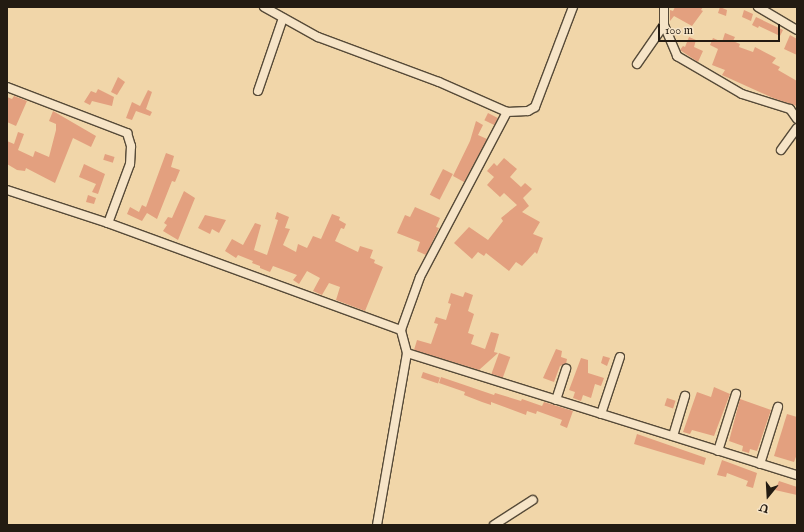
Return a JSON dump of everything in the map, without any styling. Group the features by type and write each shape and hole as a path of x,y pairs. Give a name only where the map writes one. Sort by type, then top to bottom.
{"street":[{"path":"264,7 318,37 439,82 507,112 528,111 535,107 573,7"},
{"path":"664,7 663,30 670,45 680,58 742,94 794,110 797,119"},
{"path":"758,7 797,30"},
{"path":"258,91 283,18"},
{"path":"637,64 653,40 663,30"},
{"path":"7,87 127,133 131,146 130,164 108,223"},
{"path":"377,525 407,353 401,330 420,277 507,112"},
{"path":"781,150 797,128"},
{"path":"7,190 108,223 401,330"},
{"path":"407,353 797,475"},
{"path":"601,414 620,357"},
{"path":"556,400 566,369"},
{"path":"718,450 736,394"},
{"path":"673,436 685,396"},
{"path":"760,464 778,407"},
{"path":"494,525 533,500"}],"building":[{"path":"675,7 703,7 701,10 703,11 692,26 674,16 670,21 670,10 673,11"},
{"path":"720,7 727,10 726,16 718,13"},
{"path":"744,10 753,14 751,21 742,17"},
{"path":"756,17 783,30 780,36 759,26 758,28 752,25"},
{"path":"725,33 735,37 733,41 740,44 739,47 753,52 755,47 776,58 772,63 780,67 778,70 797,81 797,106 773,98 722,75 725,70 712,65 718,49 710,45 713,38 722,42"},
{"path":"790,35 797,39 797,55 784,49"},
{"path":"689,37 696,40 694,47 703,51 698,62 680,50 683,46 685,47"},
{"path":"118,77 125,82 117,95 111,92"},
{"path":"98,89 114,97 112,106 92,101 90,105 84,102 91,91 96,93"},
{"path":"148,90 152,92 146,109 152,112 150,116 136,111 132,120 126,118 132,102 140,106"},
{"path":"14,96 27,101 16,126 7,122 7,97 12,99"},
{"path":"53,111 96,136 91,147 73,138 55,183 26,168 25,171 17,170 7,164 7,141 14,144 18,132 24,134 18,150 33,157 35,151 49,157 56,130 56,124 49,121"},
{"path":"488,113 498,118 494,125 484,120"},
{"path":"476,121 483,125 478,135 487,139 464,182 453,176 470,141"},
{"path":"166,153 174,156 171,167 180,170 175,182 172,181 157,219 147,213 142,221 127,214 130,207 139,212 142,205 146,207"},
{"path":"105,154 115,157 113,163 103,160"},
{"path":"504,158 517,169 510,177 521,187 525,183 532,189 523,198 529,206 522,212 540,222 533,234 543,238 537,254 535,252 522,266 516,262 509,271 486,253 484,256 478,252 472,259 454,243 469,227 488,240 503,221 501,218 517,205 504,193 500,197 487,185 494,177 487,171 494,163 497,166"},
{"path":"84,164 105,174 98,194 92,192 96,184 79,177"},
{"path":"443,169 453,174 440,200 430,195"},
{"path":"184,191 195,198 178,240 163,231 167,225 164,223 168,217 172,218"},
{"path":"88,195 96,198 94,204 86,202"},
{"path":"415,207 440,218 436,227 439,228 426,255 417,251 420,242 397,233 405,215 410,217"},
{"path":"277,212 289,217 285,228 290,229 283,245 296,252 298,244 307,248 313,236 321,239 332,214 340,217 339,220 346,224 344,229 341,228 335,241 358,252 360,246 373,250 370,258 375,260 374,263 383,267 365,311 336,300 340,287 329,283 322,295 313,291 320,278 307,271 299,284 293,280 297,275 273,266 270,272 252,263 253,261 238,255 236,258 225,251 232,239 243,245 255,223 261,225 254,250 267,255 278,220 275,219"},
{"path":"205,215 226,220 219,233 212,229 210,234 198,228"},
{"path":"465,292 473,295 468,311 474,314 468,333 474,335 471,344 485,349 491,332 499,334 494,352 498,353 479,370 414,350 417,340 431,344 438,324 434,323 436,317 446,320 451,304 448,303 451,293 463,297"},
{"path":"556,349 562,351 561,357 567,359 566,364 560,366 554,382 543,378"},
{"path":"499,353 510,357 503,378 491,374"},
{"path":"603,356 610,358 607,366 601,363"},
{"path":"581,358 588,360 588,373 604,378 601,386 595,384 591,398 583,395 581,401 573,398 575,392 569,390"},
{"path":"423,372 440,378 438,384 421,378"},
{"path":"441,377 494,395 495,393 521,401 522,399 542,406 544,402 573,411 567,428 560,425 562,420 537,411 536,414 527,411 526,415 491,402 491,405 464,395 465,392 439,383"},
{"path":"714,387 730,394 714,436 692,430 690,434 683,432 697,392 711,397"},
{"path":"667,398 676,401 673,408 665,406"},
{"path":"740,399 771,410 757,451 750,449 749,453 742,451 743,446 729,441"},
{"path":"787,414 797,417 797,454 794,462 774,456"},
{"path":"637,434 706,458 704,465 634,444"},
{"path":"722,460 757,473 753,488 746,486 748,481 727,473 726,477 717,475"},
{"path":"779,481 797,487 797,495 775,490"}]}
